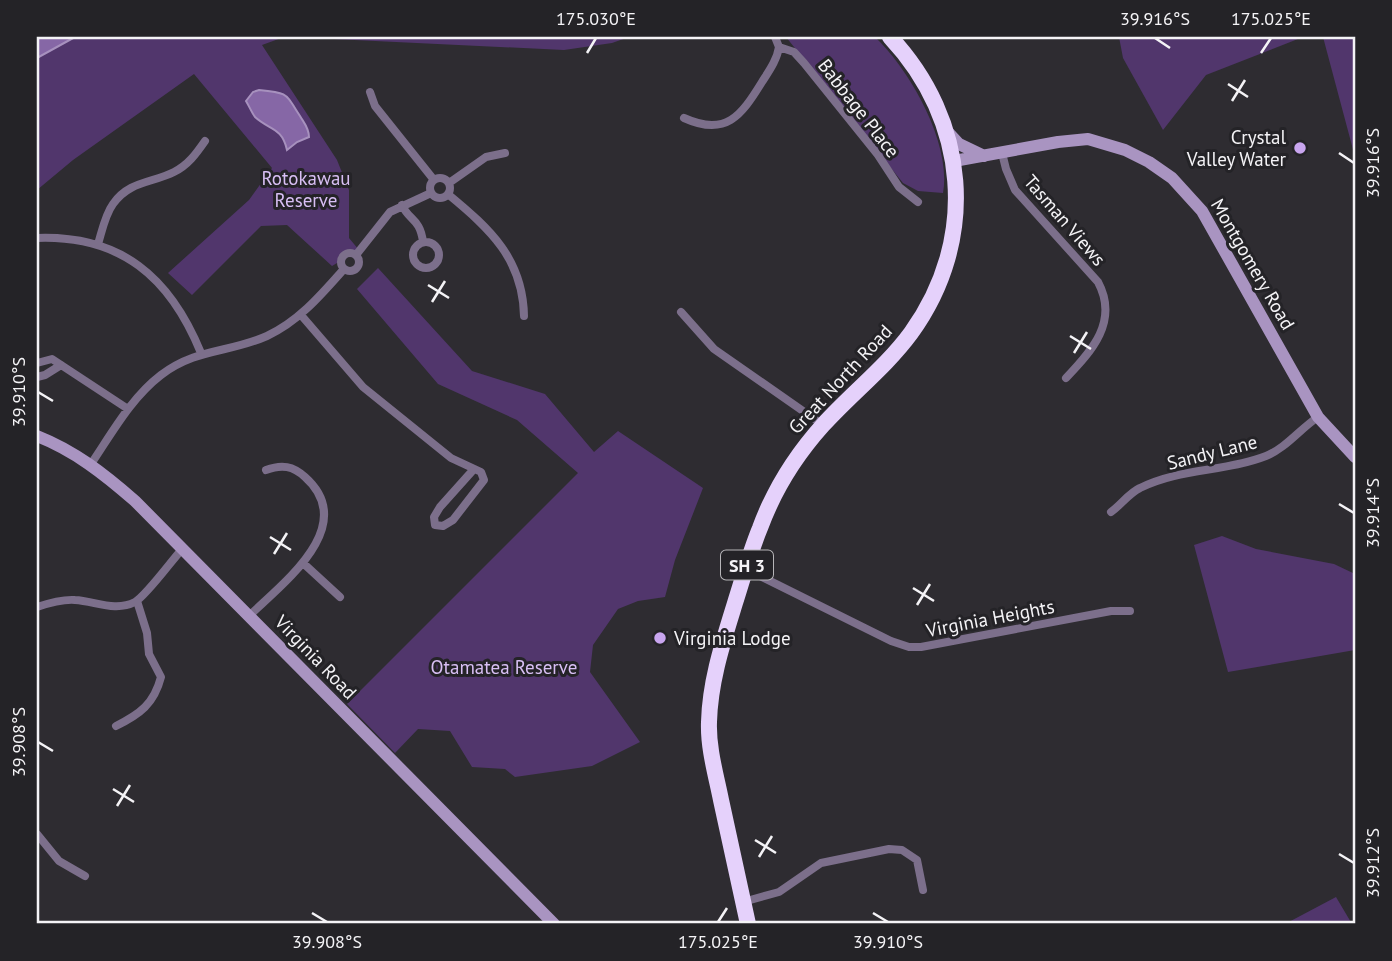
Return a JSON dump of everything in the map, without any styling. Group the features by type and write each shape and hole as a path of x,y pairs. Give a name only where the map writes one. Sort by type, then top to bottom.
{"highway":[{"name":"Great North Road","path":"748,924 716,774 709,724 715,671 760,527 779,485 823,425 894,353 910,333 932,298 953,234 956,208 954,161 947,131 931,93 890,37"}],"street":[{"path":"684,118 718,125 738,117 776,58 779,47 775,37"},
{"name":"Babbage Place","path":"779,47 793,52 804,63 878,156 899,187 918,202"},
{"path":"370,92 374,107 434,180"},
{"path":"947,131 959,144 984,156"},
{"name":"Montgomery Road","path":"954,161 1088,139 1113,145 1137,156 1172,178 1202,211 1318,418 1355,457"},
{"path":"98,244 107,217 121,195 130,187 174,172 186,165 205,141"},
{"path":"449,183 486,157 505,153"},
{"name":"Tasman Views","path":"1002,153 1015,190 1098,282 1105,294 1107,315 1103,326 1083,361 1066,378"},
{"path":"442,178 451,188 449,195 441,199 431,193 434,180 442,178"},
{"path":"92,464 128,409 145,388 162,374 201,353 242,345 266,336 301,315 344,269 350,272 356,270 359,264 356,255 385,217 402,205 431,193"},
{"path":"449,195 505,249 523,290 524,316"},
{"path":"402,205 418,222 423,242"},
{"path":"37,238 81,240 98,244 131,261 162,286 182,312 201,353"},
{"path":"681,312 714,349 823,425"},
{"path":"301,315 363,387 451,458 481,471 484,480 453,520 443,526 435,525 434,517 440,507 474,469"},
{"path":"37,363 52,359 128,409"},
{"path":"37,377 61,365"},
{"name":"Sandy Lane","path":"1111,512 1140,488 1183,473 1240,464 1266,456 1318,418"},
{"name":"Virginia Road","path":"37,436 74,452 135,501 554,924"},
{"path":"249,616 303,564 314,550 323,523 319,496 312,483 291,468 279,466 266,470"},
{"path":"467,477 474,494"},
{"path":"37,607 60,600 120,606 137,601 183,548"},
{"path":"303,564 340,597"},
{"name":"Virginia Heights","path":"746,569 891,641 909,647 921,647 1111,611 1130,611"},
{"path":"116,726 135,716 156,695 161,677 149,654 147,633 137,601"},
{"path":"37,834 59,861 85,876"},
{"path":"743,902 779,892 821,863 889,849 902,850 917,860 923,890"}],"green space":[{"name":"Rotokawau Reserve","path":"37,37 284,37 262,45 337,160 349,190 349,238 359,250 332,266 287,225 261,226 192,295 168,273 249,200 272,168 194,74 73,160 37,190"},
{"path":"292,37 629,37 612,43 564,50"},
{"path":"786,37 875,37 902,68 926,109 941,153 943,193 918,191 903,183"},
{"path":"1119,37 1303,37 1206,75 1163,130 1123,58"},
{"path":"1323,37 1355,37 1355,157"},
{"name":"Otamatea Reserve","path":"378,268 472,371 545,394 594,452 618,431 703,488 675,560 665,597 638,601 618,609 593,645 590,672 640,742 592,766 515,777 505,769 472,767 450,731 418,729 395,753 347,704 578,473 517,420 438,384 357,289"},
{"path":"1222,536 1256,549 1334,564 1355,574 1355,650 1228,672 1194,545"},
{"path":"1336,897 1352,924 1285,924"}],"shaded area":[{"path":"37,37 75,37 37,58"},
{"path":"259,90 281,93 288,98 306,126 309,137 287,150 282,137 255,117 246,101 253,92"}],"place":[{"name":"Crystal Valley Water","path":"1300,148"},
{"name":"Virginia Lodge","path":"660,638"}]}
